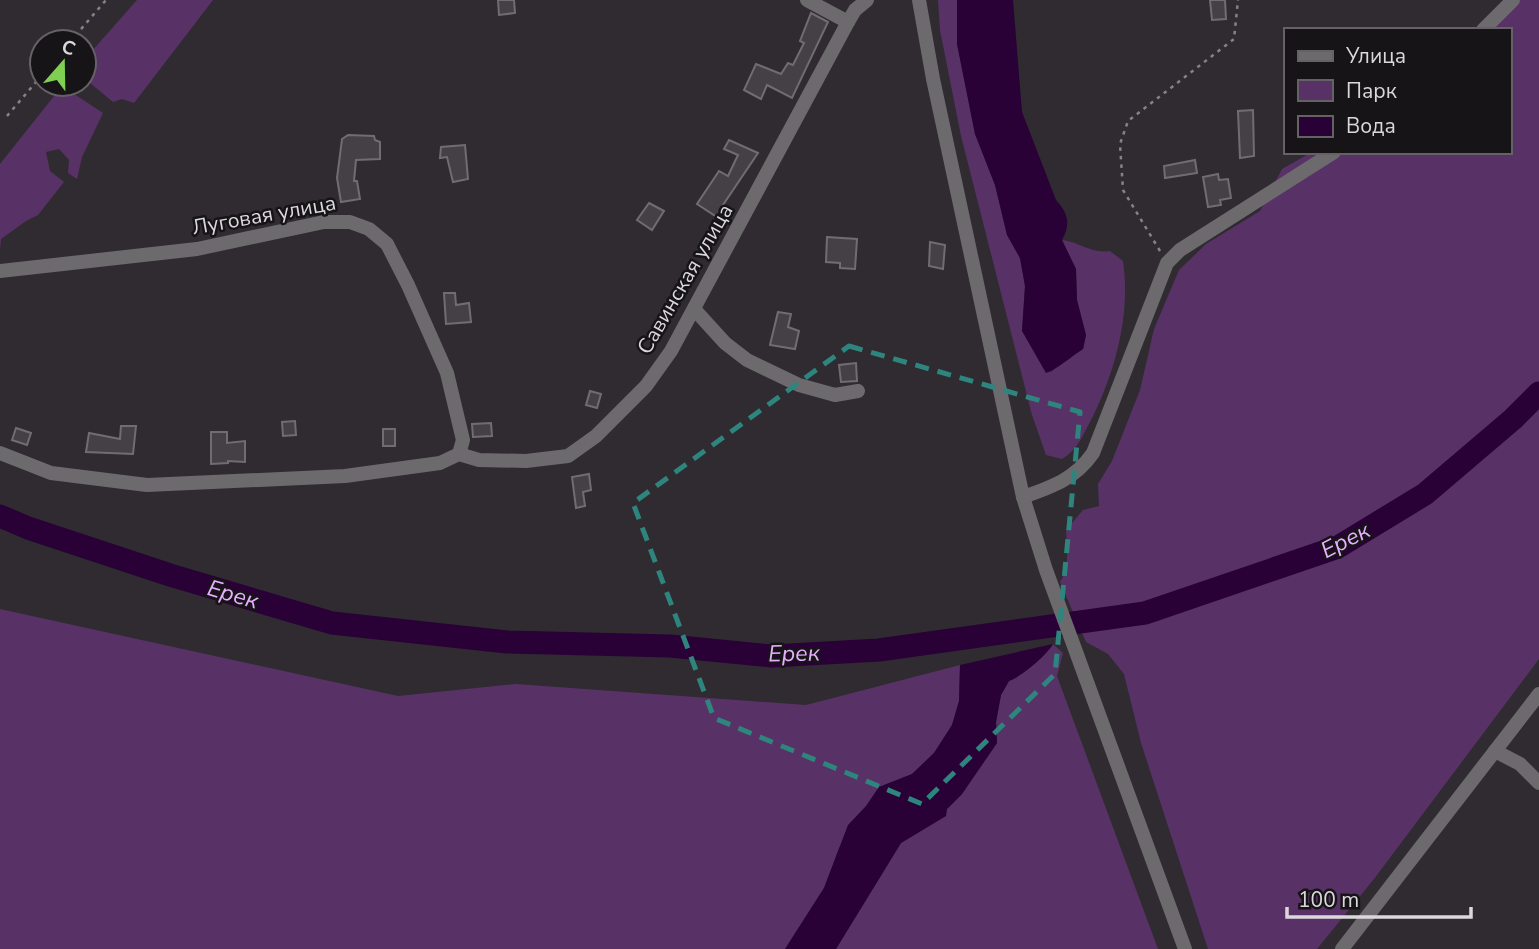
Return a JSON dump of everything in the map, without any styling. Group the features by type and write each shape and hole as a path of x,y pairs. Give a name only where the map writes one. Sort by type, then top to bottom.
{"street":[{"path":"807,0 848,22"},
{"name":"Савинская улица","path":"0,453 51,473 147,485 345,476 440,463 459,454 479,460 526,461 568,456 596,436 646,386 671,351 848,22 855,10 867,0"},
{"path":"919,0 933,79 1023,497 1046,570 1185,949"},
{"path":"1485,28 1513,0"},
{"path":"1023,497 1062,483 1086,463 1093,453 1167,263 1180,250 1331,154"},
{"name":"Луговая улица","path":"0,271 197,249 324,222 350,222 369,229 387,244 447,373 463,440 459,454"},
{"path":"695,310 725,343 747,359 799,385 835,395 858,391"},
{"path":"1342,949 1539,694"},
{"path":"1495,751 1520,764 1539,783"}],"path":[{"path":"82,28 107,0"},
{"path":"1167,263 1123,190 1120,144 1128,121 1234,39 1238,0"},
{"path":"7,116 28,91"}],"highlighted area":[{"path":"849,346 1080,412 1055,674 922,804 714,718 633,503"}],"green space":[{"path":"137,0 213,0 134,103 122,99 113,102 98,90 98,44"},
{"path":"938,0 957,0 957,44 975,134 995,185 1007,235 1020,258 1025,286 1022,331 1051,372 1065,359 1083,349 1086,335 1077,300 1076,269 1062,240 1097,251 1110,251 1123,261 1125,302 1114,364 1084,433 1075,447 1062,459 1046,455 1032,415 961,136 940,30"},
{"path":"1505,0 1539,0 1539,659 1374,879 1317,949 1208,949 1141,743 1124,674 1108,654 1086,642 1060,582 1067,563 1066,530 1083,510 1099,506 1098,484 1112,461 1140,390 1154,329 1179,270 1206,244 1260,211 1282,169 1308,154 1511,154 1511,28 1476,28"},
{"path":"52,98 80,98 103,113 82,157 77,179 68,173 69,160 59,149 46,152 50,171 64,182 38,215 1,239 0,251 0,164"},
{"path":"0,609 398,696 516,684 806,705 960,665 959,701 952,725 934,753 912,774 879,787 839,848 824,888 785,949 0,949"},
{"path":"1053,644 1063,653 1057,676 1158,949 836,949 901,843 945,816 947,809 962,794 997,743 996,722 1001,695 1009,681 1033,665"}],"water":[{"path":"957,0 1013,0 1022,112 1056,200 1067,219 1067,229 1062,240 1076,269 1077,300 1086,335 1083,349 1046,373 1022,331 1025,286 1020,258 1007,235 995,185 975,134 957,44"},
{"path":"1053,644 1033,665 1009,681 1001,695 996,722 997,743 962,794 947,809 946,816 901,843 836,949 785,949 824,888 848,825 879,787 912,774 934,753 952,725 959,701 960,665"}],"building":[{"path":"498,0 514,0 515,13 499,15"},
{"path":"1210,0 1225,0 1226,19 1212,20"},
{"path":"811,13 828,22 792,98 767,85 761,99 744,90 756,64 781,74 788,63 793,65 804,43 800,41"},
{"path":"1253,110 1254,156 1240,158 1238,111"},
{"path":"348,135 374,136 375,140 380,142 380,159 356,160 354,181 357,181 360,199 341,202 337,178 342,139"},
{"path":"729,140 758,153 723,205 727,208 720,219 697,204 719,171 728,176 738,155 724,149"},
{"path":"465,145 468,179 453,182 447,157 440,158 441,147"},
{"path":"1195,160 1197,173 1165,178 1164,166"},
{"path":"1218,174 1219,180 1228,179 1231,198 1220,200 1221,205 1208,207 1203,177"},
{"path":"649,203 664,211 652,230 637,220"},
{"path":"827,237 857,239 855,269 840,268 840,263 826,262"},
{"path":"930,242 945,245 943,269 929,266"},
{"path":"444,293 455,293 456,305 469,303 471,322 446,324"},
{"path":"778,312 791,314 788,327 799,331 795,349 770,345"},
{"path":"856,363 857,381 841,382 839,365"},
{"path":"590,391 601,394 597,408 586,405"},
{"path":"295,421 296,435 283,436 282,422"},
{"path":"491,423 492,436 473,437 472,424"},
{"path":"121,426 136,426 133,454 86,452 89,433 120,439"},
{"path":"16,428 31,433 27,445 12,440"},
{"path":"383,429 395,429 395,446 383,446"},
{"path":"211,432 227,432 227,443 245,441 245,462 211,464"},
{"path":"589,474 591,490 583,492 585,506 576,508 572,477"}],"waterway":[{"name":"Ерек","path":"0,516 28,528 170,575 332,623 507,642 670,646 772,656 879,650 1145,613 1338,547 1425,494 1513,419 1539,393"}]}
